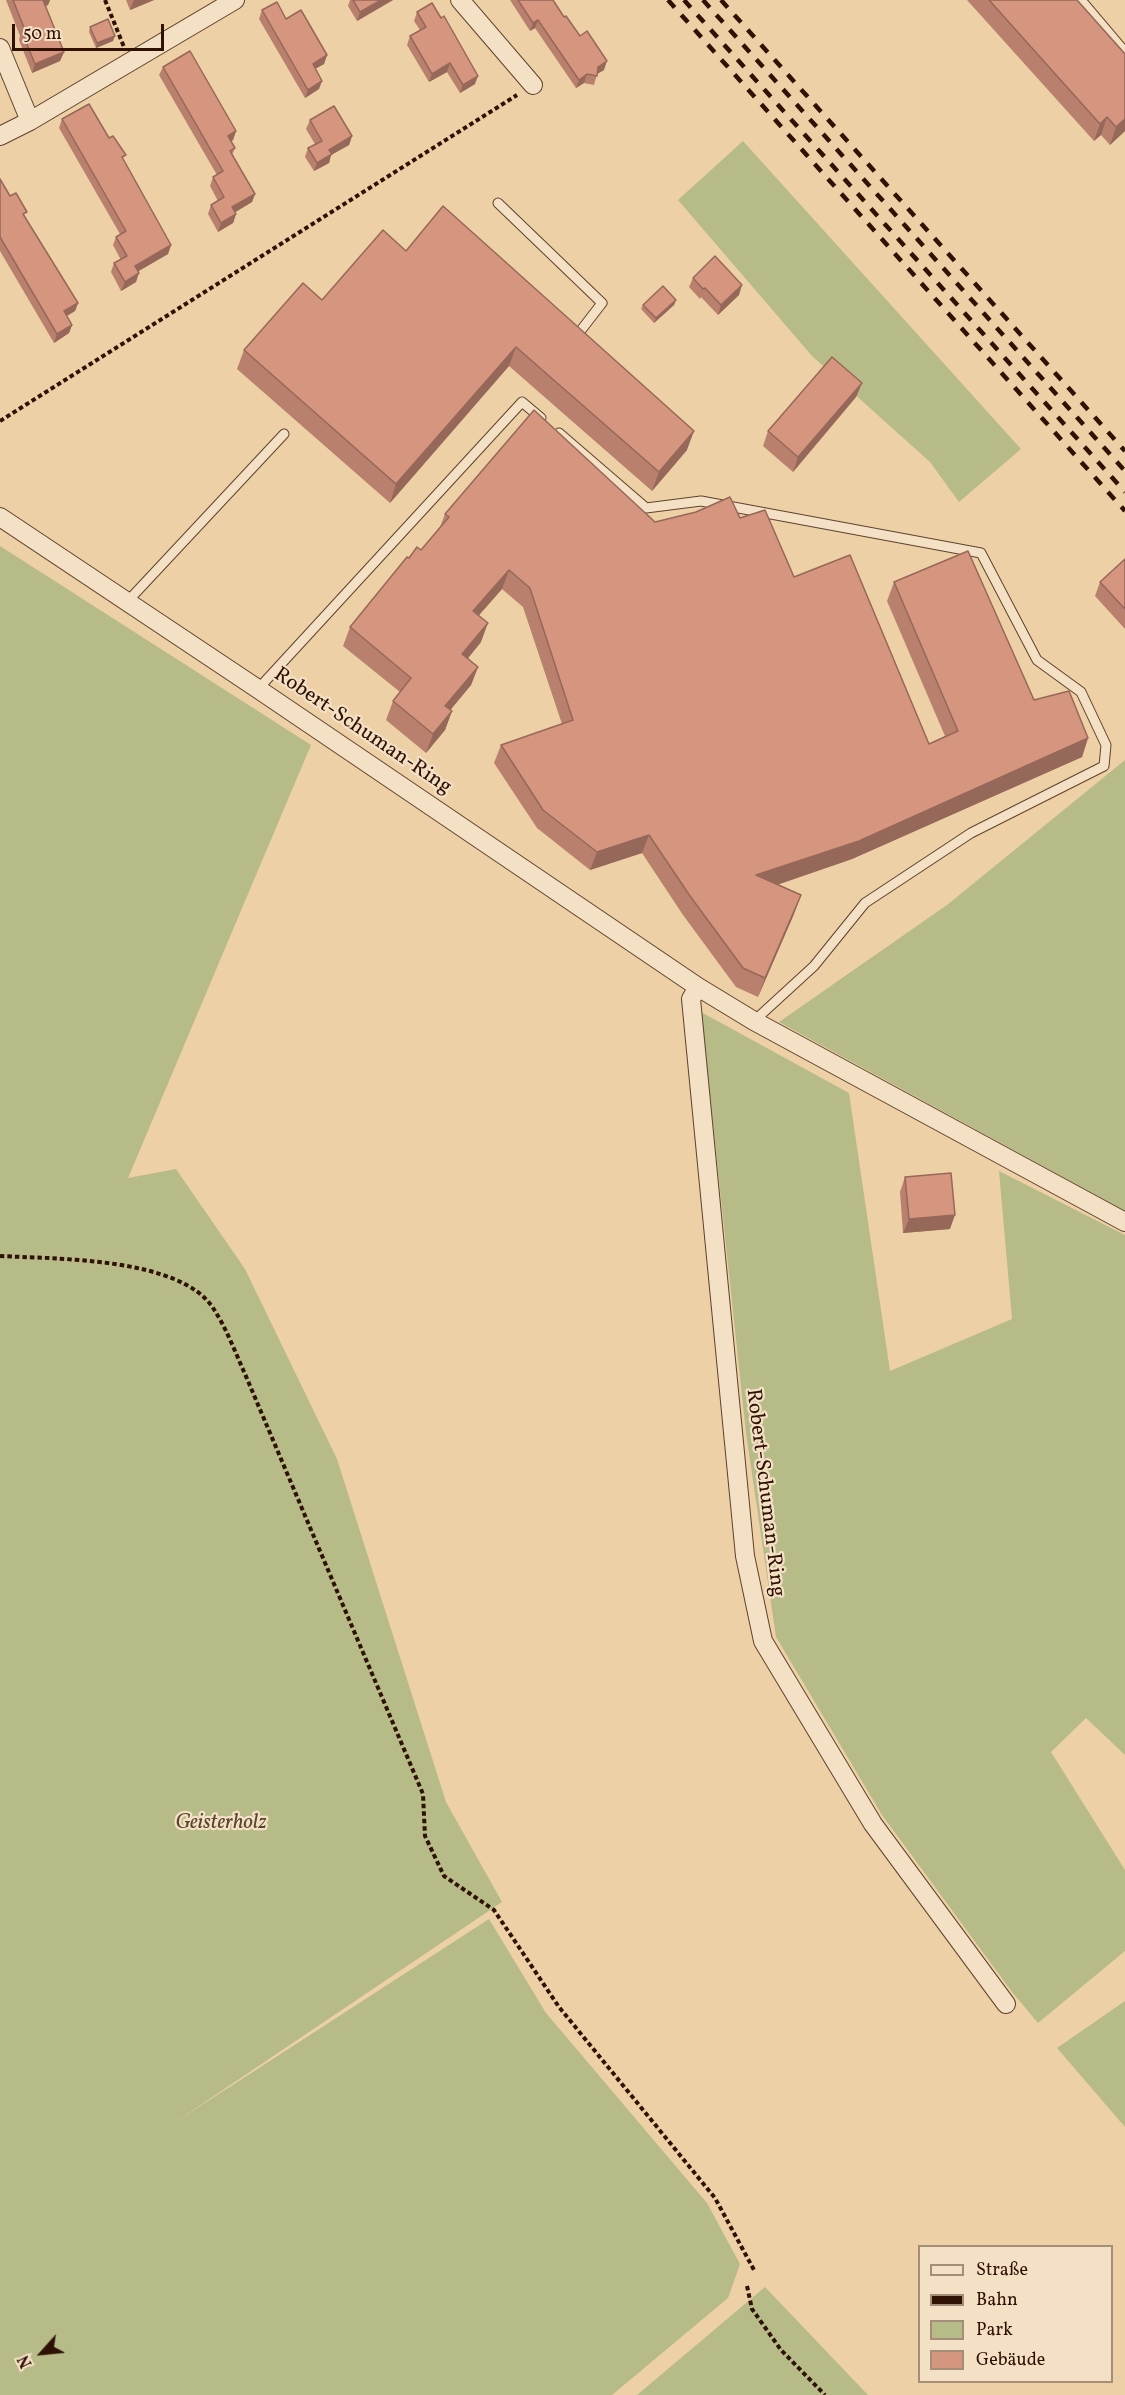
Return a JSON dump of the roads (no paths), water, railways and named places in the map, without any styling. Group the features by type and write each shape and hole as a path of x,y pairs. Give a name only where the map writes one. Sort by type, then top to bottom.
{"street":[{"path":"0,136 30,121 235,0"},
{"path":"460,0 533,85"},
{"path":"0,48 30,121"},
{"name":"Robert-Schuman-Ring","path":"0,517 698,987 754,1021 1125,1222"},
{"name":"Robert-Schuman-Ring","path":"698,987 691,999 745,1556 763,1641 873,1824 1006,2004"}],"lane":[{"path":"1081,0 1125,52"},
{"path":"498,204 602,303 574,338"},
{"path":"258,689 522,402 646,508 700,501 981,553 1037,660 1081,692 1106,745 1104,766 971,833 865,903 814,966 754,1021"},
{"path":"128,602 284,434"}],"railway":[{"path":"668,0 1125,511"},
{"path":"684,0 1125,492"},
{"path":"703,0 1125,471"},
{"path":"721,0 1125,451"}],"park label":[{"name":"Geisterholz","path":"221,1824"}]}
